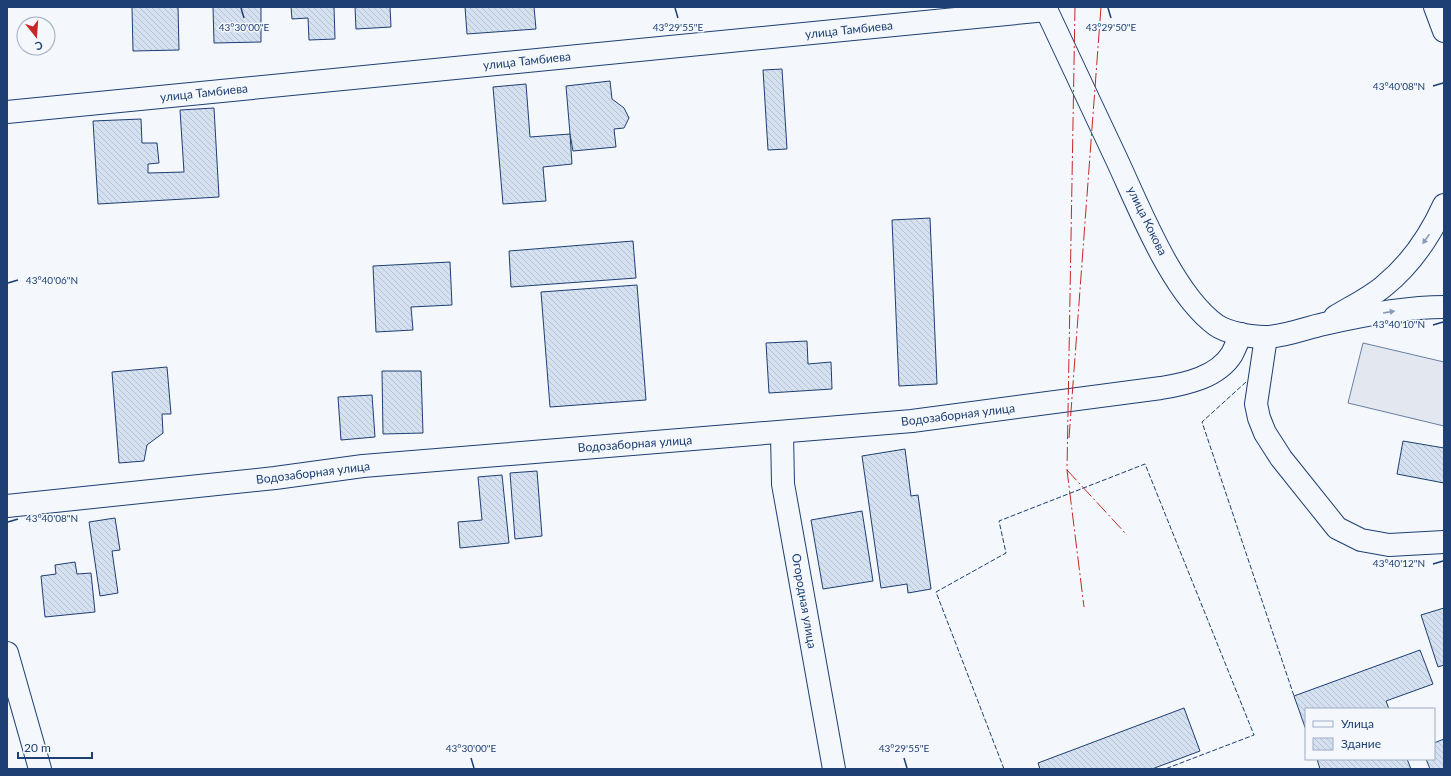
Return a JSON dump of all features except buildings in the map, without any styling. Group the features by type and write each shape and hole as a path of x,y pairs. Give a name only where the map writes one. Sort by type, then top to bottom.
{"street":[{"path":"1436,7 1444,31"},
{"name":"улица Тамбиева","path":"7,112 1046,9"},
{"name":"улица Кокова","path":"1046,9 1145,220 1175,278 1199,310 1217,326 1241,334 1266,337 1301,331 1324,324"},
{"path":"1324,324 1384,287 1401,270 1431,232 1444,205"},
{"path":"1324,324 1390,312 1444,307"},
{"name":"Водозаборная улица","path":"7,506 275,478 363,466 782,433 912,421 1180,385 1198,380 1216,369 1231,355 1241,334"},
{"path":"1266,337 1256,404 1259,418 1265,433 1281,458 1337,528 1361,540 1390,545 1444,542"},
{"name":"Огородная улица","path":"782,433 783,484 834,769"},
{"path":"7,653 40,769"}],"shaded area":[{"path":"1363,343 1444,362 1444,426 1348,403"}],"fence":[{"path":"1246,382 1202,422 1294,696"},
{"path":"1004,769 936,592 1006,553 999,521 1145,464 1254,735 1165,769"}],"power":[{"path":"1075,7 1067,470 1084,607"},
{"path":"1069,438 1101,7"},
{"path":"1067,470 1127,535"}]}
